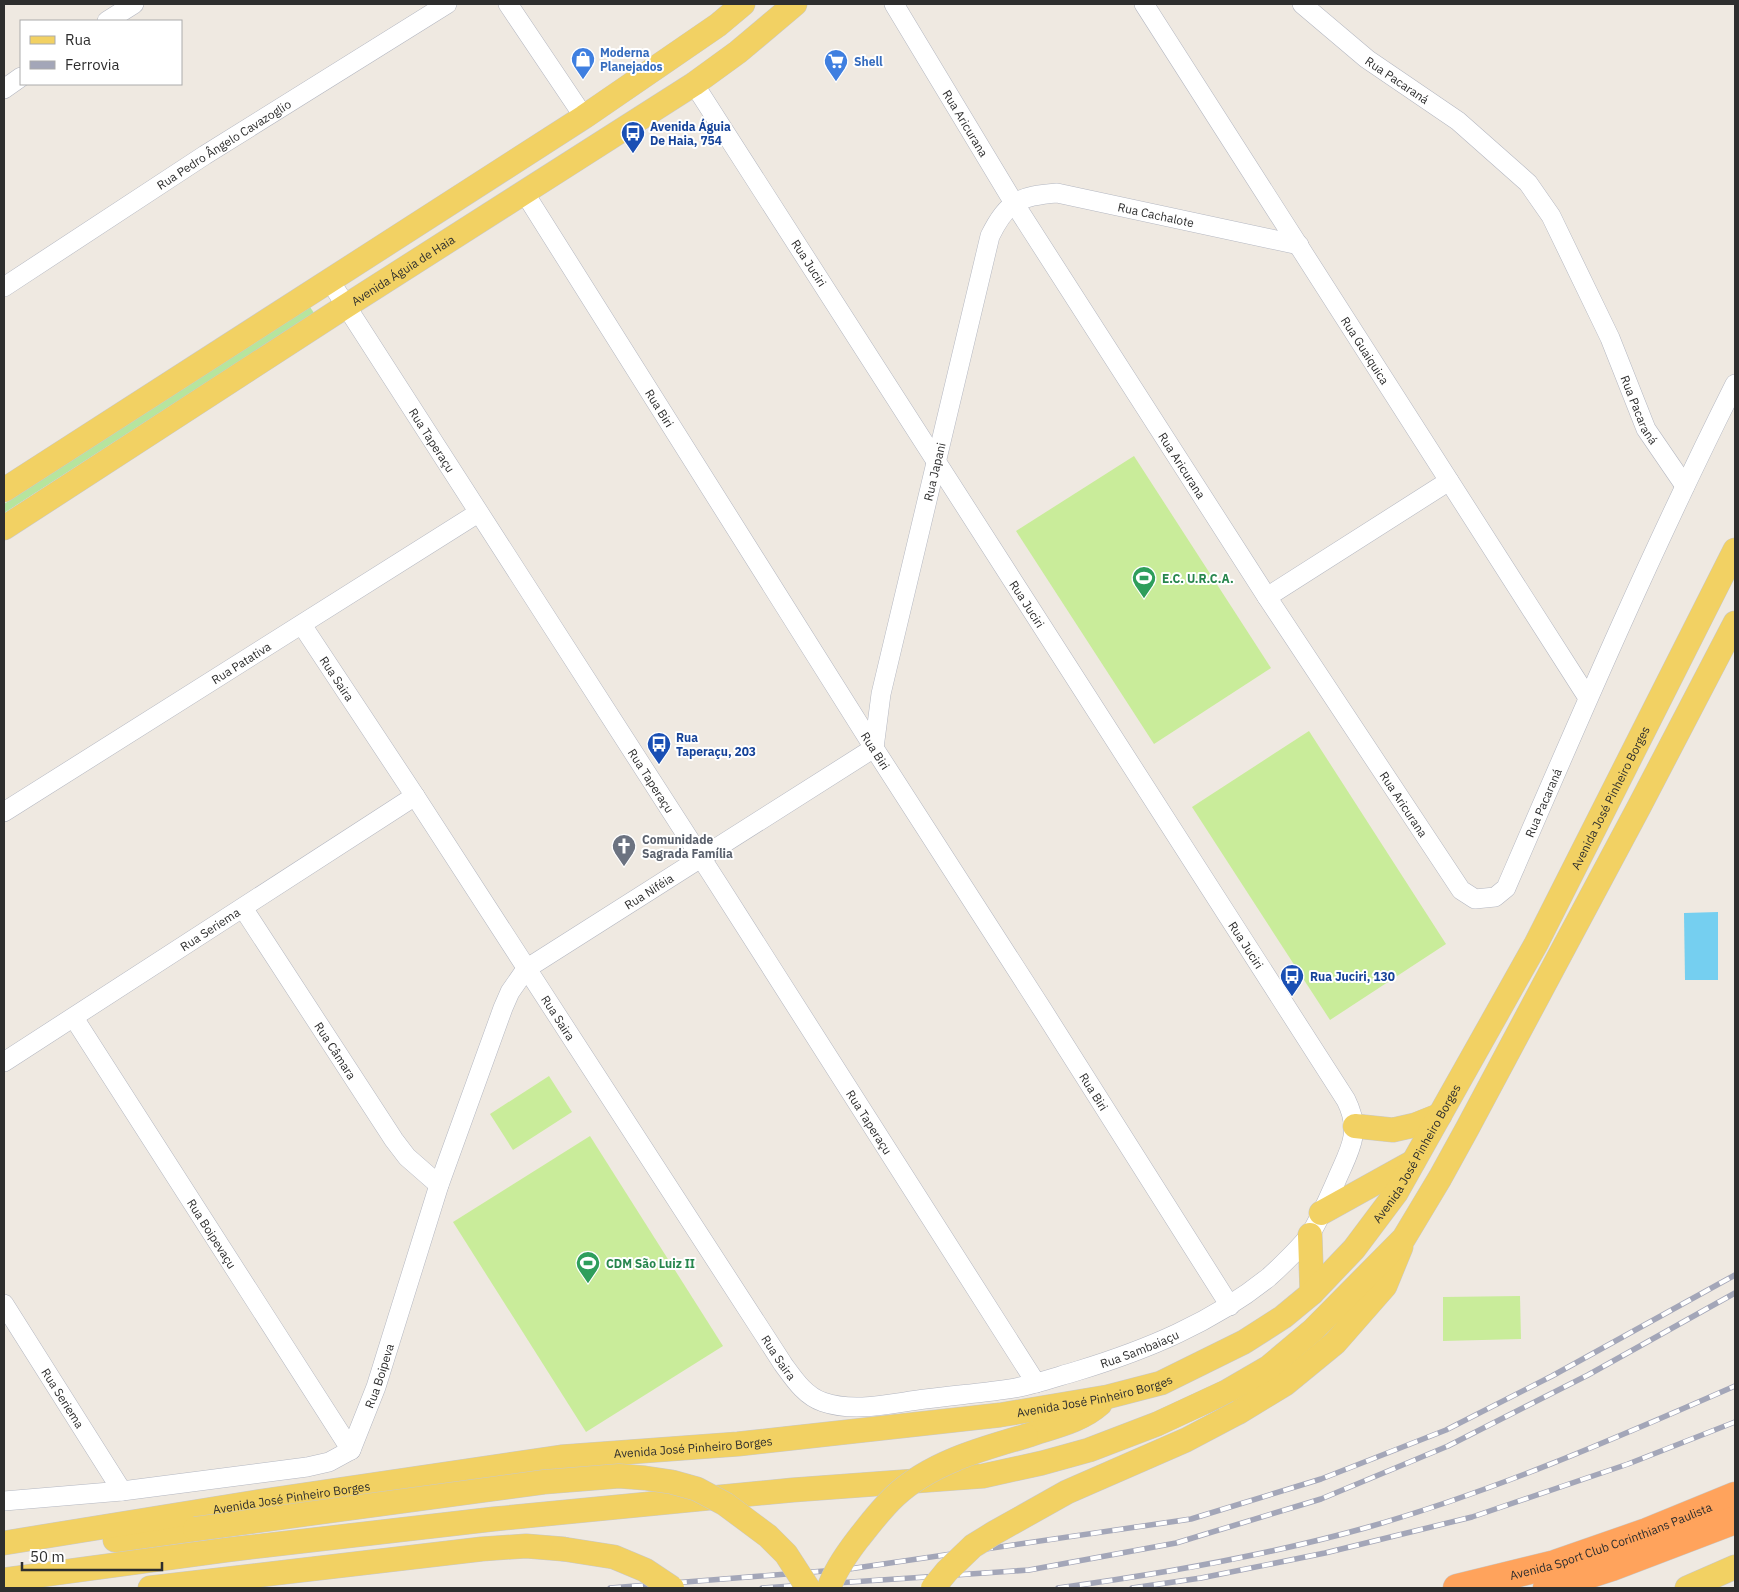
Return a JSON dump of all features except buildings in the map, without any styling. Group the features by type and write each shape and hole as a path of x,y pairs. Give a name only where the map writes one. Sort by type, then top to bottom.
{"highway":[{"name":"Avenida Sport Club Corinthians Paulista","path":"1457,1588 1555,1564 1647,1532 1735,1496"},
{"name":"Avenida Sport Club Corinthians Paulista","path":"1547,1588 1612,1567 1735,1520"},
{"path":"1610,1588 1711,1540 1735,1524"}],"main road":[{"name":"Avenida Águia de Haia","path":"4,528 337,292 466,193 584,117 718,25 743,4"},
{"name":"Avenida Águia de Haia","path":"4,490 337,292 524,192 694,84 738,52 795,4"},
{"name":"Avenida José Pinheiro Borges","path":"4,1543 263,1501 561,1457 738,1444 1000,1415 1107,1397 1161,1383 1244,1342 1283,1317 1312,1292 1354,1249 1396,1193 1536,944 1735,550"},
{"path":"933,1588 972,1546 994,1533 1067,1492 1186,1440 1239,1412 1285,1384 1335,1343 1385,1286 1404,1238 1428,1200 1467,1129 1735,624"},
{"path":"1355,1126 1393,1130 1415,1125 1440,1115"},
{"path":"1321,1213 1414,1162"},
{"path":"1310,1235 1312,1292"},
{"path":"4,1580 226,1550 494,1519 793,1490 983,1476 1042,1463 1088,1450 1157,1424 1226,1392 1268,1367 1313,1330 1404,1238"},
{"path":"829,1588 850,1550 873,1520 896,1495 920,1477 942,1465 980,1449 1026,1436 1091,1412 1107,1397"},
{"path":"50,1535 87,1544 544,1482 619,1476 672,1482 697,1489 725,1504 768,1536 786,1554 808,1588"},
{"path":"150,1588 482,1549 526,1546 563,1549 614,1557 645,1570 672,1588"},
{"path":"1687,1588 1735,1567"}],"street":[{"path":"109,20 134,4"},
{"name":"Rua Pedro Ângelo Cavazoglio","path":"4,287 205,156 447,4"},
{"path":"508,4 584,117"},
{"name":"Rua Aricurana","path":"894,4 1014,203 1267,598 1461,890 1475,900 1495,897"},
{"name":"Rua Guaiquica","path":"1144,4 1588,698"},
{"name":"Rua Pacaraná","path":"1302,4 1367,59 1458,121 1528,183 1551,216 1610,338 1646,429 1685,486 1588,698 1506,888 1495,897"},
{"path":"4,89 20,78"},
{"name":"Rua Juciri","path":"694,84 1346,1100 1352,1112 1355,1126"},
{"name":"Rua Biri","path":"524,192 874,748 1230,1306"},
{"name":"Rua Cachalote","path":"1014,203 1033,195 1057,193 1298,245"},
{"name":"Rua Japani","path":"874,748 881,694 990,236 999,217 1014,203"},
{"name":"Rua Taperaçu","path":"337,292 1036,1383"},
{"path":"1685,486 1735,384"},
{"path":"1267,598 1449,481"},
{"name":"Rua Patativa","path":"4,812 478,513"},
{"name":"Rua Saira","path":"302,625 415,796 782,1364 806,1393 823,1402"},
{"name":"Rua Niféia","path":"526,969 874,748"},
{"name":"Rua Seriema","path":"4,1062 415,796"},
{"name":"Rua Câmara","path":"243,908 394,1140 407,1157 439,1185"},
{"name":"Rua Boipeva","path":"351,1450 376,1387 439,1185 503,1008 510,992 526,969"},
{"name":"Rua Boipevaçu","path":"74,1018 351,1450"},
{"name":"Rua Sambaiaçu","path":"823,1402 849,1408 995,1390 1036,1383 1139,1350 1184,1332 1230,1306 1271,1276 1310,1235 1348,1153 1355,1126"},
{"name":"Rua Seriema","path":"4,1304 122,1492"},
{"path":"4,1500 122,1492 307,1466 329,1462 351,1450"}],"green space":[{"path":"310,307 314,313 4,513 4,504"},
{"name":"E.C. U.R.C.A.","path":"1134,456 1271,668 1154,744 1016,531"},
{"path":"1309,731 1446,944 1330,1020 1192,807"},
{"path":"549,1076 572,1112 513,1150 490,1114"},
{"name":"CDM São Luiz II","path":"590,1136 723,1346 586,1432 453,1222"},
{"path":"1520,1296 1521,1339 1443,1341 1443,1297"}],"water":[{"path":"1718,912 1718,980 1685,980 1684,913"}],"railway":[{"path":"610,1588 849,1569 1191,1519 1321,1479 1446,1430 1552,1376 1735,1275"},
{"path":"762,1588 1029,1570 1176,1543 1321,1499 1448,1446 1588,1375 1735,1293"},
{"path":"1058,1588 1135,1577 1289,1547 1412,1514 1506,1481 1598,1445 1735,1386"},
{"path":"1132,1588 1201,1578 1325,1553 1472,1517 1628,1464 1735,1422"}],"place":[{"name":"Moderna Planejados","path":"583,80"},
{"name":"Shell","path":"836,82"},
{"name":"Avenida Águia De Haia, 754","path":"633,154"},
{"name":"E.C. U.R.C.A.","path":"1144,599"},
{"name":"Rua Taperaçu, 203","path":"659,765"},
{"name":"Comunidade Sagrada Família","path":"624,867"},
{"name":"Rua Juciri, 130","path":"1292,997"},
{"name":"CDM São Luiz II","path":"588,1284"}]}
